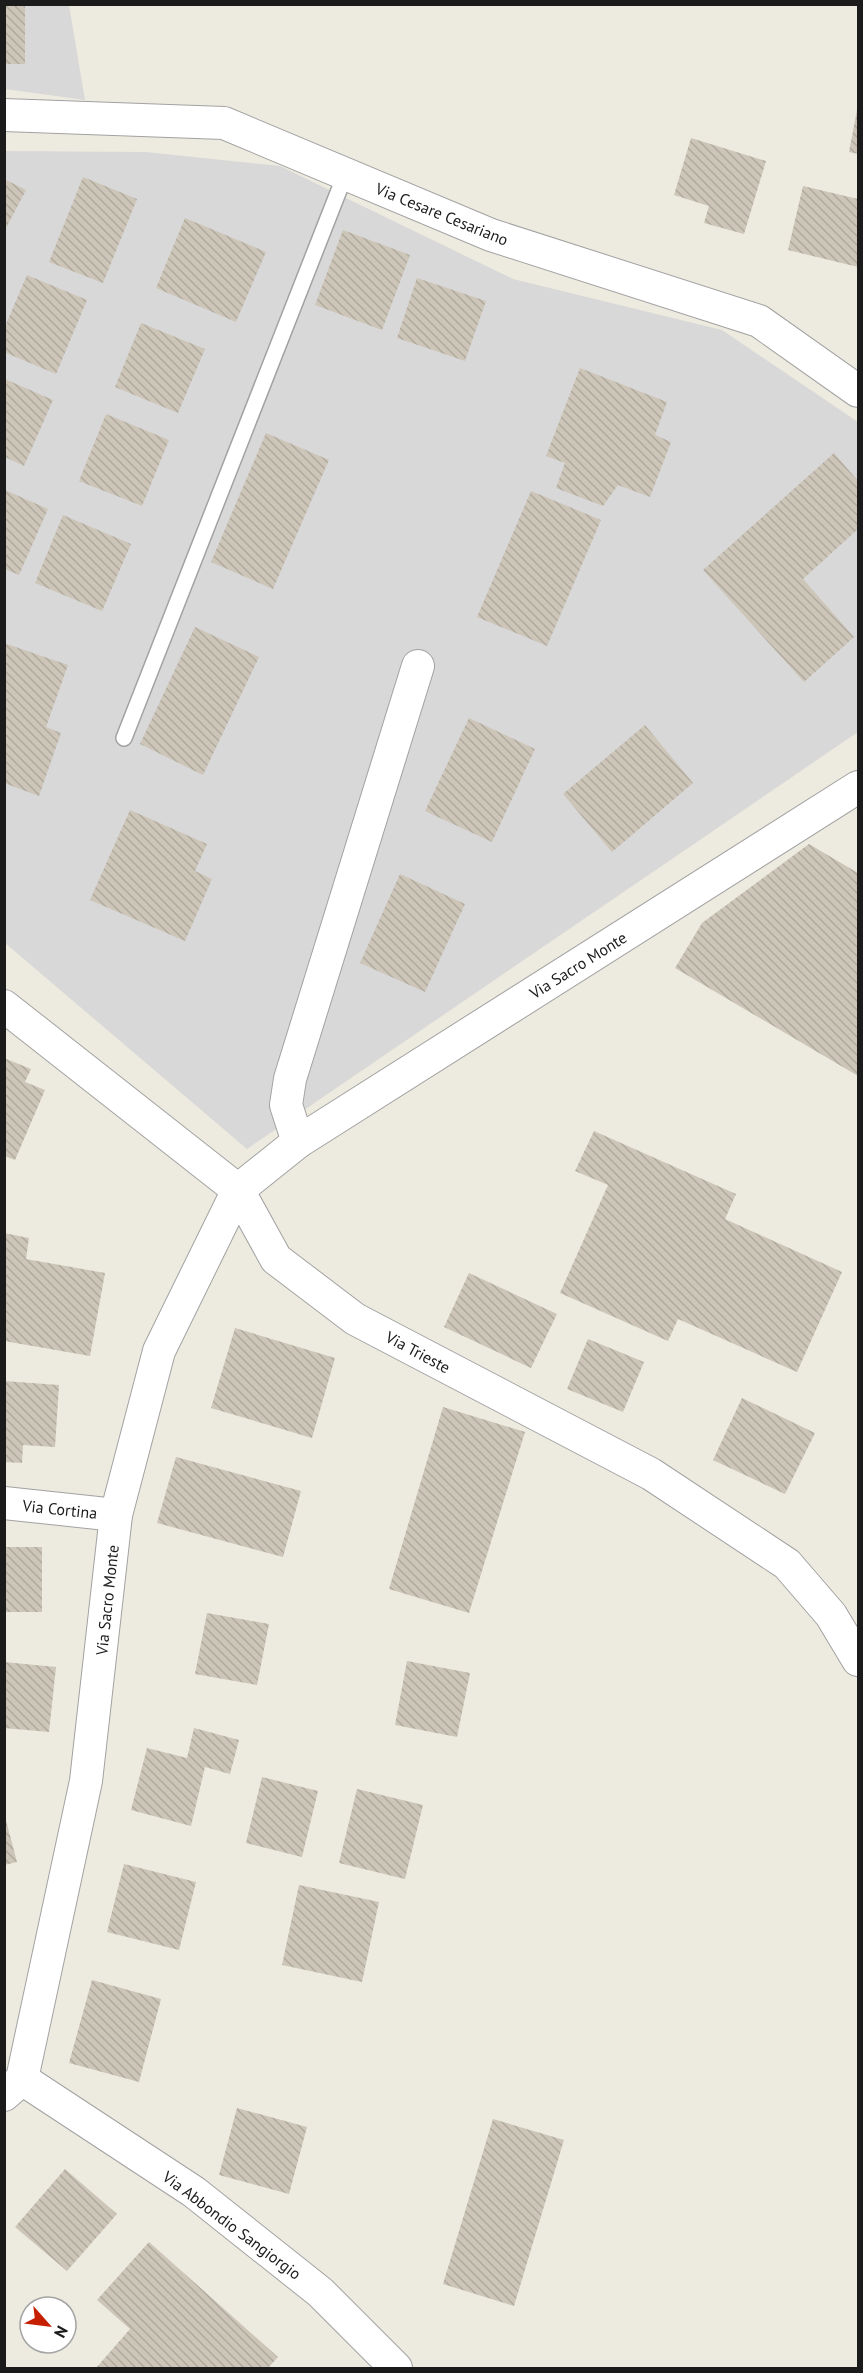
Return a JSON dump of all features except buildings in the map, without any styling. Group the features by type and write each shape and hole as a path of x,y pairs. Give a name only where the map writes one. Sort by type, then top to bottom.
{"street":[{"name":"Via Cesare Cesariano","path":"4,115 224,123 491,235 759,321 858,391"},
{"path":"298,1143 286,1105 290,1079 418,666"},
{"name":"Via Sacro Monte","path":"13,2087 86,1781 116,1515 159,1351 238,1190 298,1143 858,787"},
{"name":"Via Trieste","path":"4,1006 238,1190 276,1259 355,1319 651,1474 788,1564 831,1615 858,1660"},
{"name":"Via Cortina","path":"4,1503 116,1515"},
{"name":"Via Abbondio Sangiorgio","path":"13,2087 194,2192 320,2292 396,2368"}],"lane":[{"path":"124,738 345,175"}],"shaded area":[{"path":"5,5 69,5 85,100 5,89"},
{"path":"5,151 146,152 280,166 513,279 722,330 858,422 858,732 247,1149 5,943"}]}
